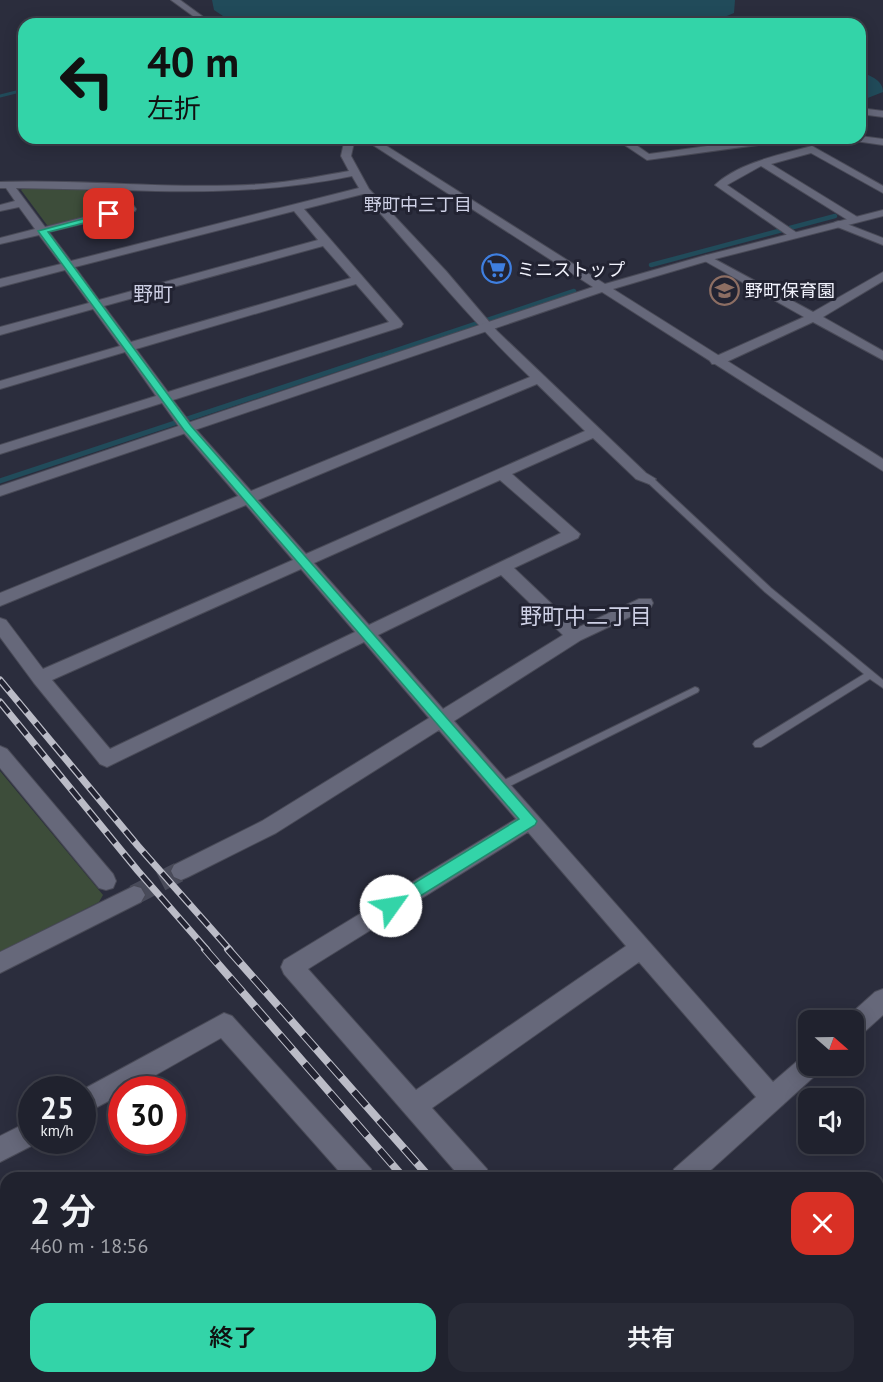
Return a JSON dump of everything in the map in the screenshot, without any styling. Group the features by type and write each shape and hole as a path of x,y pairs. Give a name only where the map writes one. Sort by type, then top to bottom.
{"street":[{"path":"175,0 200,18"},
{"path":"866,112 883,114"},
{"path":"349,144 346,156 353,173 365,190 482,322 595,432 642,476 649,479"},
{"path":"376,144 883,466"},
{"path":"628,144 647,157 743,144"},
{"path":"793,234 720,185 761,162 801,154 812,149 883,190"},
{"path":"761,162 855,220"},
{"path":"4,184 169,188 262,187 289,185 353,173"},
{"path":"4,184 22,203 183,422 772,1098"},
{"path":"0,241 131,209 114,185"},
{"path":"0,283 365,190"},
{"path":"0,208 22,203"},
{"path":"0,450 397,324 296,207"},
{"path":"0,491 183,422 482,322 793,234 883,213"},
{"path":"839,224 883,242"},
{"path":"0,331 327,241"},
{"path":"707,258 883,356"},
{"path":"717,361 814,317 883,276"},
{"path":"0,385 360,279"},
{"path":"0,600 540,378"},
{"path":"40,678 595,432"},
{"path":"0,624 40,678 107,759 572,534 502,473"},
{"path":"503,567 575,636"},
{"path":"181,871 269,827 443,721 575,636 645,603"},
{"path":"0,754 106,881"},
{"path":"473,1172 292,967 529,821"},
{"path":"0,963 134,895"},
{"path":"414,1106 641,948"},
{"path":"864,1017 883,1000"},
{"path":"96,1095 224,1024 350,1172"},
{"path":"690,1172 798,1075"},
{"path":"0,1150 18,1140"}],"lane":[{"path":"649,479 768,590 883,686"},
{"path":"758,744 870,675"},
{"path":"499,787 695,690"}],"green space":[{"path":"25,186 84,188 104,213 52,226 47,225 21,190"},
{"path":"0,771 103,895 99,902 0,952"}],"water":[{"path":"212,0 735,0 734,13 722,18 226,18 214,10"},
{"path":"866,74 881,84 883,92 866,99"}],"waterway":[{"path":"0,96 18,92"},
{"path":"651,265 835,216"},
{"path":"376,357 574,291"},
{"path":"0,481 380,355"}],"tunnel":[{"path":"134,895 181,871"}],"railway":[{"path":"0,680 138,846 230,950"},
{"path":"0,702 138,871 207,950"},
{"path":"205,949 399,1172"},
{"path":"228,949 425,1172"}],"place":[{"name":"ミニストップ","path":"496,269"},
{"name":"野町保育園","path":"724,290"}],"district":[{"name":"野町中三丁目","path":"418,204"},
{"name":"野町","path":"153,294"},
{"name":"野町中二丁目","path":"586,616"}],"route":[{"path":"109,214 42,231 188,428 529,821 391,906"}]}
